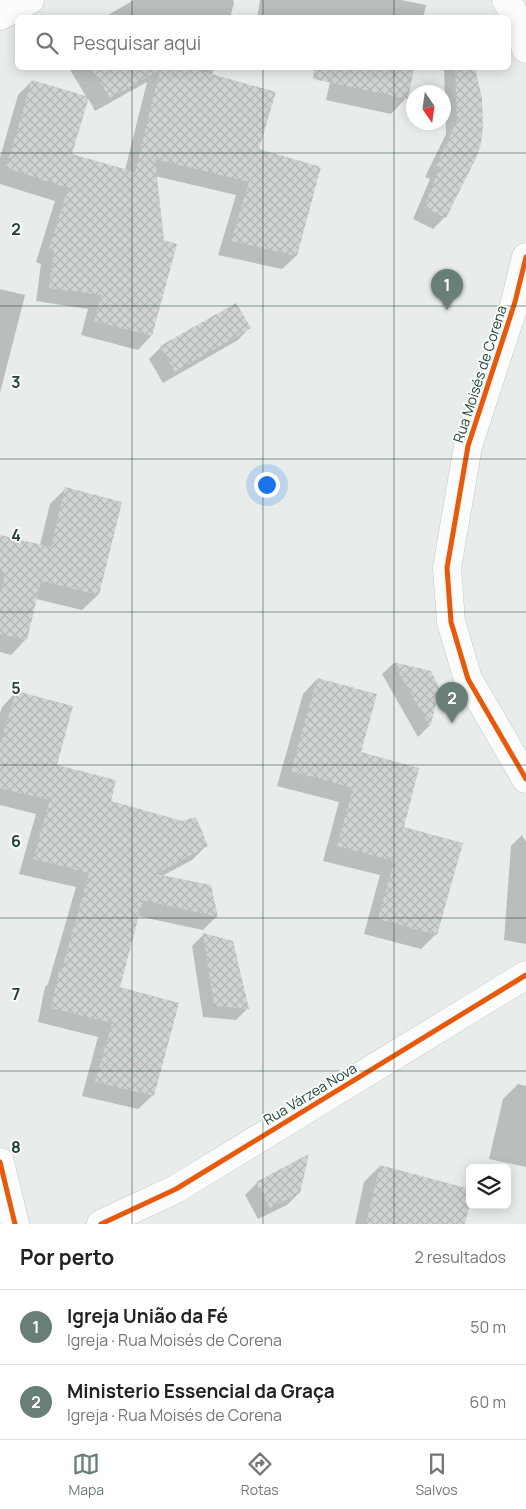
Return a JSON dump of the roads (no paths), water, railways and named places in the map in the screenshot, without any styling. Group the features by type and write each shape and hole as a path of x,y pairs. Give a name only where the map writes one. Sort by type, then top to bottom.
{"street":[{"path":"0,16 30,0"},
{"path":"506,0 517,18 526,49"},
{"name":"Rua Moisés de Corena","path":"526,257 515,302 468,446 446,568 451,622 468,679 526,778"},
{"name":"Rua Várzea Nova","path":"101,1224 176,1188 526,975"},
{"path":"0,1162 15,1224"}],"place":[{"name":"Igreja União da Fé","path":"447,310"},
{"name":"Ministerio Essencial da Graça","path":"452,723"}]}
